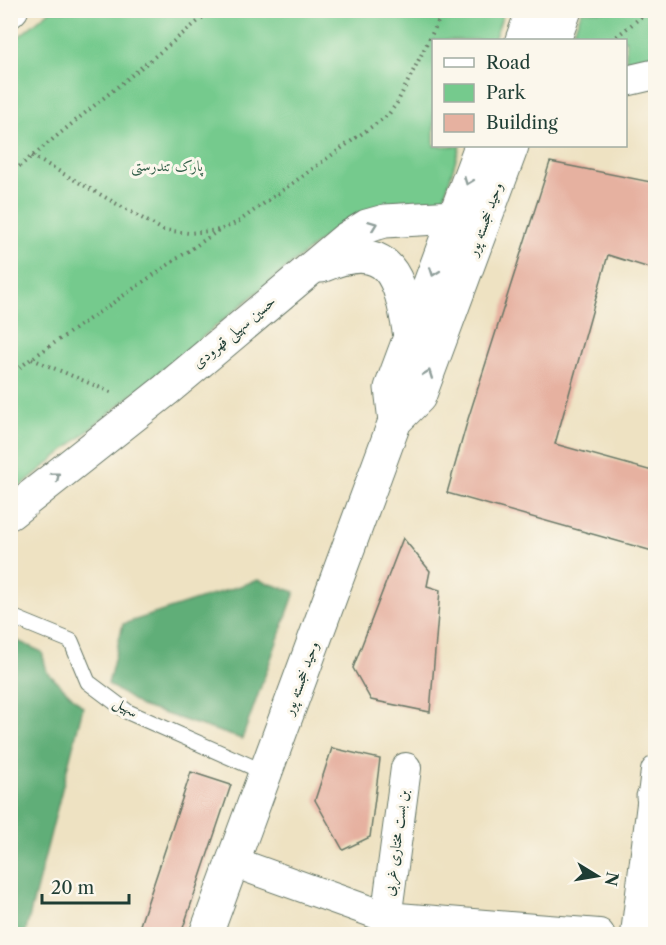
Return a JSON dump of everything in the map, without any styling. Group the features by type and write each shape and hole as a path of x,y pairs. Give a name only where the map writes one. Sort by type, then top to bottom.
{"main road":[{"path":"522,39 533,10"},
{"path":"554,39 566,10"},
{"name":"وحید خجسته پور","path":"206,934 395,421 419,397 468,220 481,147"},
{"name":"وحید خجسته پور","path":"395,421 391,388 410,336 468,220 511,147"},
{"name":"حسین سهیلی قهرودی","path":"10,513 166,390 346,239 367,226 385,221 468,220"},
{"path":"308,271 339,258 356,255 372,257 385,264 393,273 401,290 410,336"}],"street":[{"path":"627,81 656,74"},
{"name":"بن بست مختاری غربی","path":"385,926 406,768"},
{"path":"636,934 654,788"},
{"path":"233,862 385,926 599,934"}],"lane":[{"name":"سهیل","path":"10,616 71,641 88,681 128,712 266,773"}],"path":[{"path":"10,174 212,10"},
{"path":"10,375 220,230 238,222 388,115 397,103 444,10"},
{"path":"613,39 650,10"},
{"path":"32,156 163,230 189,233 220,230"},
{"path":"31,359 117,394"}],"green space":[{"name":"پارک تندرستی","path":"50,11 504,11 494,39 432,39 432,147 460,147 444,198 430,206 344,221 11,494 11,43"},
{"path":"582,11 655,11 655,61 627,66 627,39 570,39"},
{"path":"258,580 295,592 242,739 141,706 108,684 123,624"},
{"path":"11,638 42,652 47,672 83,707 25,934 10,934"}],"building":[{"path":"550,162 656,183 656,270 608,255 555,444 656,472 656,552 447,493 468,419"},
{"path":"403,538 430,571 427,586 440,590 430,712 371,700 353,668"},
{"path":"332,748 380,759 370,837 343,850 315,800"},
{"path":"191,772 231,785 181,934 137,934"}]}
